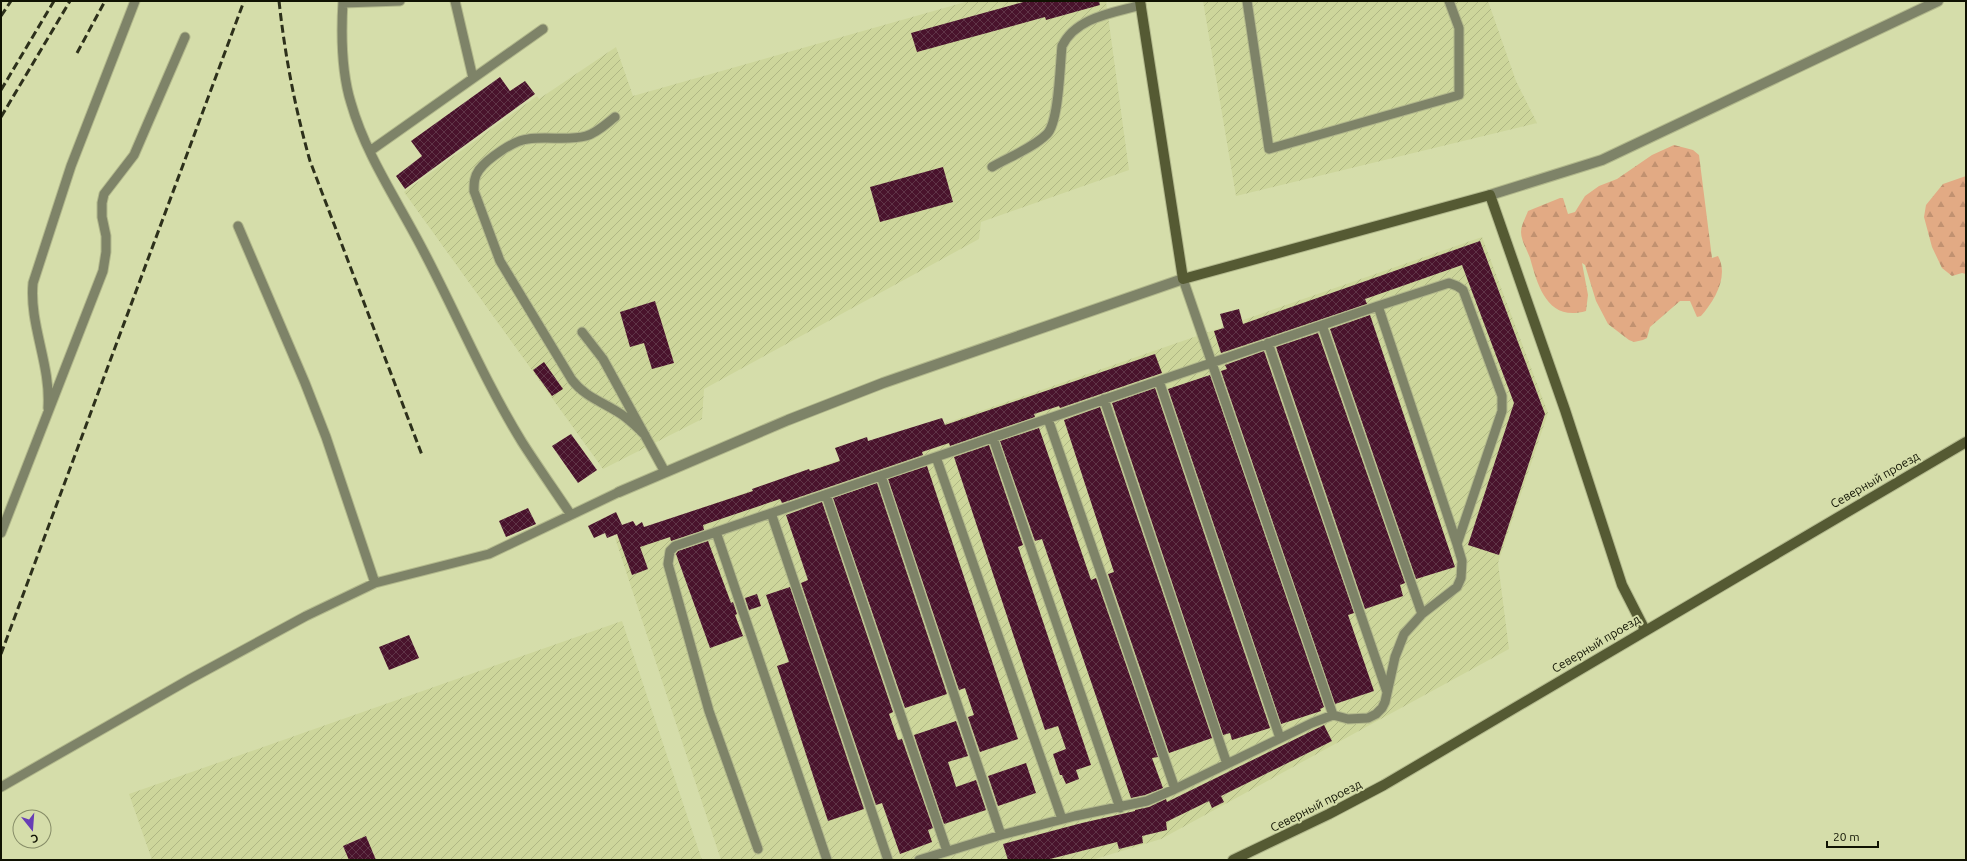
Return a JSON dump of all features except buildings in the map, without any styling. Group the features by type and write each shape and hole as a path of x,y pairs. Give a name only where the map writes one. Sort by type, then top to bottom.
{"street":[{"path":"619,492 788,420 883,383 1183,279 1490,195 1602,160 1938,1"},
{"path":"1141,3 1183,279"},
{"path":"1490,195 1565,410 1622,585 1645,630"},
{"name":"Северный проезд","path":"1233,860 1330,814 1384,785 1966,442"}],"lane":[{"path":"47,418 48,381 34,313 32,297 33,283 71,166 135,1"},
{"path":"400,1 343,2 343,48 347,85 357,123 370,151 424,252 505,411 522,442 571,515"},
{"path":"454,1 473,78"},
{"path":"1247,1 1269,149 1459,95 1460,28 1449,1"},
{"path":"992,167 1049,133 1055,115 1062,46 1074,29 1086,22 1141,3"},
{"path":"370,151 543,29"},
{"path":"1,533 103,271 106,252 106,236 102,210 104,194 134,155 185,37"},
{"path":"615,117 588,136 574,138 537,138 517,141 486,162 478,171 474,181 474,191 500,261 572,380 588,396 620,413 645,435"},
{"path":"238,226 305,383 326,437 375,583"},
{"path":"1183,279 1333,715"},
{"path":"758,849 709,711 668,564 670,551 674,546 1268,343 1449,283 1463,290 1466,296 1502,396 1502,411 1457,544"},
{"path":"919,860 1001,835 1062,819 1120,808 1147,801 1312,723 1333,715 1348,719 1368,718 1376,714 1382,708 1398,645 1404,634 1422,614 1457,587 1461,578 1462,561 1378,306"},
{"path":"1322,325 1422,614"},
{"path":"582,332 603,359 665,472"},
{"path":"1268,343 1387,693"},
{"path":"1159,381 1280,738"},
{"path":"1104,399 1227,764"},
{"path":"1048,419 1175,789"},
{"path":"993,438 1120,808"},
{"path":"936,457 1062,819"},
{"path":"880,476 1001,835"},
{"path":"1,787 190,679 299,620 375,583 489,554 619,492"},
{"path":"826,495 947,851"},
{"path":"771,513 888,860"},
{"path":"716,532 827,860"}],"shaded area":[{"path":"969,1 1106,1 1129,170 981,222 979,239 704,389 702,419 603,469 404,192 537,96 539,99 616,47 633,96"},
{"path":"1203,1 1488,1 1516,81 1537,123 1236,196"},
{"path":"1482,237 1548,413 1498,563 1509,649 1161,839 1092,860 721,860 615,538"},
{"path":"622,621 702,860 152,860 129,794"}],"green space":[{"path":"1674,145 1693,150 1699,155 1712,258 1718,256 1721,264 1722,272 1719,288 1706,310 1701,316 1697,317 1690,301 1680,301 1650,327 1647,338 1634,342 1629,340 1608,324 1596,301 1585,265 1582,263 1588,295 1586,311 1573,313 1562,311 1554,307 1547,300 1541,290 1522,238 1522,227 1528,211 1563,198 1568,214 1575,212 1585,196 1599,186 1617,179 1652,155"},
{"path":"1966,176 1966,274 1962,273 1952,276 1942,268 1932,247 1924,217 1926,205 1943,184"}],"railway":[{"path":"1,16 11,1"},
{"path":"1,90 54,1"},
{"path":"1,117 70,1"},
{"path":"77,53 105,1"},
{"path":"1,654 244,1"},
{"path":"279,1 291,82 310,161 422,455"}]}
